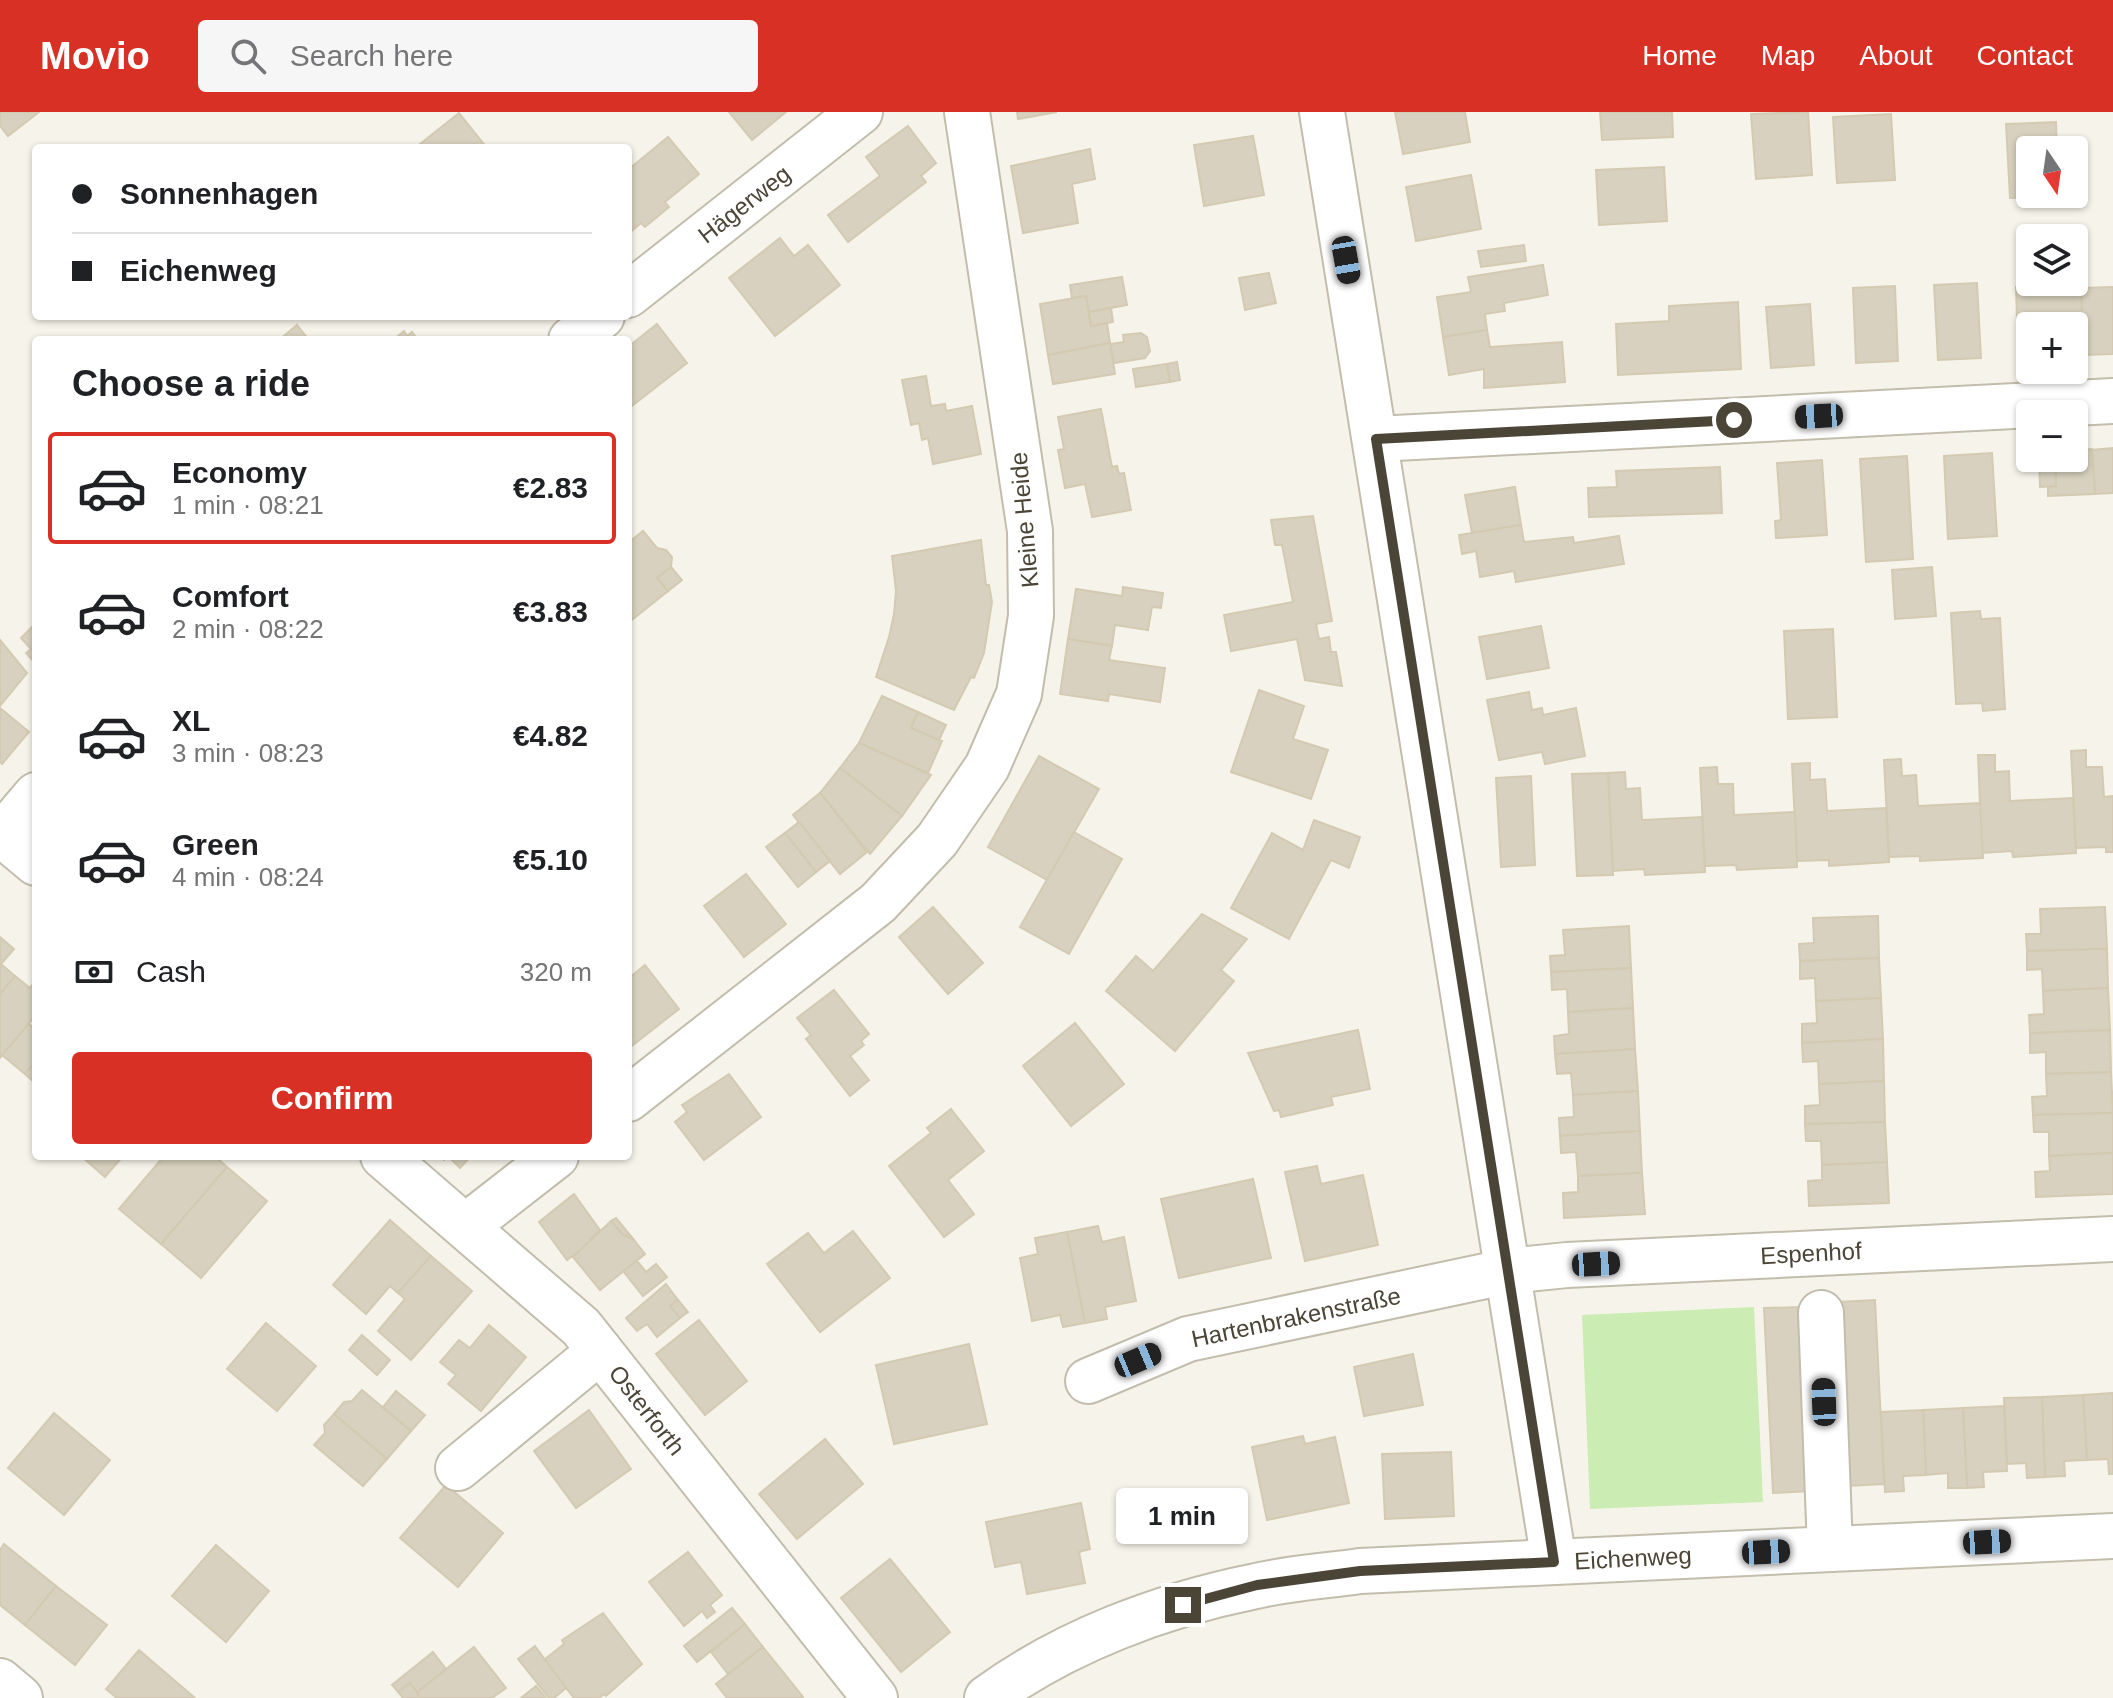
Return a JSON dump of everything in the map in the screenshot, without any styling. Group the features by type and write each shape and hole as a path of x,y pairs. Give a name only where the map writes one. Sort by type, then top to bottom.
{"street":[{"name":"Hägerweg","path":"632,292 860,112"},
{"name":"Kleine Heide","path":"632,1096 878,903 937,840 987,767 1019,694 1031,616 1030,531 967,112"},
{"path":"1322,112 1554,1562"},
{"path":"576,336 597,320"},
{"path":"1376,439 2113,401"},
{"path":"32,799 1,834 32,860"},
{"name":"Osterforth","path":"388,1160 581,1327 875,1698"},
{"path":"466,1226 551,1160"},
{"name":"Espenhof","path":"1509,1271 1567,1265 2113,1239"},
{"name":"Hartenbrakenstraße","path":"1088,1381 1188,1339 1509,1271"},
{"path":"1821,1313 1830,1549"},
{"path":"458,1468 600,1351"},
{"name":"Eichenweg","path":"987,1698 1075,1645 1158,1612 1257,1585 1360,1571 2113,1536"},
{"path":"0,1681 20,1698"}],"green space":[{"path":"1754,1307 1763,1502 1590,1509 1582,1315"}],"building":[{"path":"0,112 39,112 8,136 0,126"},
{"path":"729,112 786,112 752,140"},
{"path":"1017,112 1057,112 1018,119"},
{"path":"1395,112 1465,112 1470,142 1403,154"},
{"path":"1600,112 1672,112 1673,137 1602,140"},
{"path":"1808,112 1812,175 1756,179 1751,114"},
{"path":"459,113 484,144 420,144"},
{"path":"1891,114 1895,180 1837,183 1833,117"},
{"path":"2056,122 2056,136 2016,136 2016,198 2010,198 2006,124"},
{"path":"908,126 936,163 921,176 926,182 848,242 828,215 880,176 866,157"},
{"path":"1253,136 1264,195 1204,206 1194,145"},
{"path":"668,137 699,174 665,202 669,207 645,227 641,223 632,231 632,167"},
{"path":"1090,149 1095,179 1072,184 1078,223 1023,233 1011,166"},
{"path":"1664,167 1667,221 1599,225 1596,170"},
{"path":"1471,175 1481,229 1416,241 1406,187"},
{"path":"780,238 794,256 808,245 840,285 775,336 729,278"},
{"path":"1524,245 1526,261 1481,267 1478,251"},
{"path":"1543,265 1548,295 1504,303 1505,311 1485,314 1487,330 1443,337 1437,297 1471,292 1468,277"},
{"path":"1269,273 1276,303 1245,310 1239,278"},
{"path":"1122,277 1127,305 1089,312 1086,296 1072,298 1070,285"},
{"path":"1977,283 1981,358 1938,360 1934,285"},
{"path":"1895,286 1898,361 1856,363 1853,288"},
{"path":"2113,287 2113,354 2088,355 2088,312 2082,312 2081,296 2088,296 2088,288"},
{"path":"1086,296 1091,326 1107,323 1110,343 1048,355 1040,304"},
{"path":"2016,296 2081,296 2082,312 2017,312"},
{"path":"1738,302 1741,369 1618,375 1616,324 1669,321 1669,306"},
{"path":"1810,304 1814,365 1771,368 1766,307"},
{"path":"1111,308 1113,322 1091,326 1089,312"},
{"path":"657,324 687,363 632,406 632,344"},
{"path":"297,325 306,336 284,336"},
{"path":"1487,330 1490,347 1562,342 1565,382 1484,388 1484,369 1449,375 1443,337"},
{"path":"1141,333 1147,337 1150,351 1145,358 1114,363 1110,344 1124,342 1123,335"},
{"path":"1110,343 1115,374 1053,384 1048,355"},
{"path":"1177,362 1180,380 1170,382 1167,364"},
{"path":"1167,364 1170,382 1136,387 1133,369"},
{"path":"926,376 931,406 945,404 946,411 972,406 981,454 933,464 928,438 922,440 919,423 911,425 902,380"},
{"path":"1101,409 1112,467 1117,466 1119,474 1124,473 1131,510 1092,517 1085,484 1065,488 1058,450 1064,449 1058,417"},
{"path":"2113,448 2113,493 2095,494 2092,450"},
{"path":"2088,449 2092,449 2095,494 2048,496 2048,487 2056,486 2056,472 2088,472"},
{"path":"1992,453 1997,536 1948,539 1944,456"},
{"path":"1907,456 1913,559 1866,562 1860,459"},
{"path":"1822,460 1827,535 1776,538 1775,521 1781,520 1777,463"},
{"path":"1720,467 1722,513 1589,517 1588,488 1617,487 1616,471"},
{"path":"2039,472 2056,472 2056,486 2040,487"},
{"path":"1515,487 1521,525 1472,533 1465,495"},
{"path":"1313,516 1332,621 1316,624 1319,639 1329,637 1331,652 1336,652 1342,686 1305,680 1297,639 1231,651 1224,615 1293,602 1282,545 1275,545 1271,520"},
{"path":"1521,525 1524,542 1573,537 1574,543 1619,536 1624,564 1516,582 1514,571 1480,577 1476,551 1462,554 1459,535"},
{"path":"643,531 657,548 666,550 672,557 671,567 657,578 668,591 632,620 632,540"},
{"path":"981,540 986,585 989,585 992,602 984,653 974,678 971,677 954,710 876,677 894,614 896,591 892,556"},
{"path":"671,567 682,580 668,591 657,578"},
{"path":"1932,567 1936,616 1895,619 1892,570"},
{"path":"1123,587 1163,593 1161,608 1152,607 1148,630 1115,625 1112,646 1068,639 1076,589 1122,596"},
{"path":"1980,611 1981,619 2000,618 2005,709 1983,711 1982,703 1956,704 1951,613"},
{"path":"1541,626 1549,668 1487,679 1479,637"},
{"path":"32,627 32,660 26,653 31,649 21,638"},
{"path":"1833,629 1837,717 1788,719 1784,631"},
{"path":"1068,639 1112,646 1109,660 1165,668 1160,702 1109,694 1108,701 1060,694"},
{"path":"0,640 27,673 0,706"},
{"path":"1259,690 1304,706 1293,739 1328,750 1311,799 1231,772"},
{"path":"1529,692 1532,710 1542,708 1543,715 1576,708 1585,756 1545,764 1542,752 1499,760 1487,700"},
{"path":"882,696 918,712 911,728 942,741 928,773 859,743"},
{"path":"0,708 29,732 2,764 0,762"},
{"path":"918,712 946,725 939,740 911,728"},
{"path":"859,743 931,775 902,816 840,768"},
{"path":"2086,750 2086,767 2102,767 2104,797 2113,796 2113,852 2106,852 2106,847 2076,848 2071,751"},
{"path":"1978,755 1995,755 1995,772 2009,771 2010,801 2073,798 2076,853 2013,857 2012,851 1982,853"},
{"path":"1039,756 1099,789 1047,880 988,847"},
{"path":"1901,759 1902,776 1916,775 1918,806 1980,803 1983,858 1920,861 1920,856 1889,857 1884,760"},
{"path":"1810,763 1810,780 1825,779 1827,811 1886,808 1889,862 1829,866 1829,860 1797,861 1792,764"},
{"path":"1717,767 1718,784 1733,784 1734,815 1795,812 1797,867 1737,870 1736,865 1705,866 1700,768"},
{"path":"840,768 902,816 870,854 820,793"},
{"path":"1625,772 1626,789 1640,788 1642,820 1702,817 1705,872 1645,875 1644,869 1613,871 1608,773"},
{"path":"1608,773 1613,875 1577,876 1572,774"},
{"path":"1531,776 1535,865 1501,867 1496,778"},
{"path":"820,793 867,852 840,874 793,815"},
{"path":"1314,820 1360,837 1349,868 1331,860 1289,939 1231,908 1272,833 1303,850"},
{"path":"799,822 830,861 816,872 785,833"},
{"path":"1074,832 1122,859 1069,954 1020,927"},
{"path":"785,833 816,872 798,887 766,847"},
{"path":"746,874 786,924 744,957 704,906"},
{"path":"933,907 983,963 948,994 899,937"},
{"path":"2105,907 2107,949 2027,951 2026,934 2041,934 2040,909"},
{"path":"1202,914 1247,939 1221,970 1234,981 1175,1051 1106,991 1136,956 1153,971"},
{"path":"1878,916 1879,958 1800,961 1799,944 1814,943 1813,918"},
{"path":"1629,926 1631,968 1551,972 1550,956 1565,955 1563,930"},
{"path":"0,937 14,949 1,964 15,976 0,994"},
{"path":"2107,949 2108,988 2043,991 2042,969 2027,970 2027,951"},
{"path":"1879,958 1881,998 1816,1001 1815,978 1800,979 1800,961"},
{"path":"645,965 679,1009 632,1046 632,976"},
{"path":"1631,968 1633,1008 1568,1012 1567,989 1552,990 1551,972"},
{"path":"15,976 30,988 32,985 32,1020 0,1058 0,994"},
{"path":"2108,988 2110,1030 2030,1033 2029,1015 2044,1014 2043,991"},
{"path":"834,990 869,1034 861,1041 864,1045 850,1056 869,1080 850,1096 806,1039 811,1035 797,1018"},
{"path":"1881,998 1883,1039 1802,1043 1802,1024 1817,1023 1816,1001"},
{"path":"1633,1008 1635,1049 1555,1054 1554,1036 1569,1034 1568,1012"},
{"path":"1075,1023 1124,1084 1071,1126 1023,1066"},
{"path":"29,1024 32,1027 32,1066 25,1074 2,1055"},
{"path":"1358,1030 1370,1089 1331,1097 1333,1105 1281,1117 1279,1110 1274,1111 1248,1053"},
{"path":"2110,1030 2111,1072 2046,1074 2046,1052 2030,1053 2030,1033"},
{"path":"1883,1039 1884,1081 1819,1084 1818,1061 1803,1062 1802,1043"},
{"path":"1635,1049 1638,1091 1573,1095 1571,1073 1557,1074 1555,1054"},
{"path":"32,1066 32,1080 25,1074"},
{"path":"2111,1072 2113,1113 2033,1115 2032,1097 2047,1096 2046,1074"},
{"path":"729,1074 761,1117 704,1160 675,1122 687,1112 682,1105"},
{"path":"1884,1081 1885,1122 1805,1124 1805,1106 1820,1105 1819,1084"},
{"path":"1638,1091 1640,1131 1560,1136 1559,1118 1574,1117 1573,1095"},
{"path":"951,1109 984,1151 948,1180 974,1214 944,1237 889,1166 931,1133 927,1128"},
{"path":"2113,1113 2113,1153 2049,1156 2049,1132 2034,1132 2033,1115"},
{"path":"1885,1122 1887,1162 1822,1165 1821,1141 1806,1141 1805,1124"},
{"path":"1640,1131 1642,1173 1578,1176 1576,1152 1561,1153 1560,1136"},
{"path":"2113,1153 2113,1194 2036,1197 2035,1172 2050,1171 2049,1156"},
{"path":"86,1160 120,1160 105,1177"},
{"path":"161,1160 219,1160 227,1167 161,1244 119,1209"},
{"path":"452,1160 467,1160 460,1168"},
{"path":"1887,1162 1889,1203 1809,1206 1808,1181 1822,1180 1822,1165"},
{"path":"1317,1166 1321,1184 1363,1175 1378,1245 1305,1261 1285,1172"},
{"path":"227,1167 267,1201 201,1278 161,1244"},
{"path":"1642,1173 1645,1214 1564,1218 1563,1193 1578,1192 1578,1176"},
{"path":"1253,1179 1271,1258 1179,1278 1161,1199"},
{"path":"574,1194 600,1230 590,1239 592,1241 567,1260 539,1222"},
{"path":"616,1218 634,1240 623,1235 611,1221"},
{"path":"390,1220 431,1256 398,1293 390,1286 366,1314 333,1285"},
{"path":"611,1221 645,1254 600,1290 573,1257"},
{"path":"1098,1226 1102,1242 1124,1237 1136,1301 1105,1307 1107,1319 1085,1323 1067,1232"},
{"path":"853,1231 890,1278 820,1332 767,1264 808,1233 824,1253"},
{"path":"1067,1232 1085,1323 1063,1327 1060,1315 1032,1321 1020,1258 1038,1254 1035,1238"},
{"path":"431,1256 472,1291 411,1360 378,1331 405,1299 398,1293"},
{"path":"637,1261 646,1272 656,1264 667,1277 643,1296 623,1271"},
{"path":"666,1284 678,1300 670,1306 680,1318 657,1337 647,1324 637,1331 626,1318"},
{"path":"678,1300 688,1312 680,1318 670,1306"},
{"path":"1875,1300 1884,1484 1847,1486 1838,1302"},
{"path":"1802,1307 1811,1491 1773,1493 1764,1308"},
{"path":"699,1320 747,1381 705,1415 656,1354"},
{"path":"266,1323 316,1366 277,1411 227,1369"},
{"path":"489,1325 526,1357 481,1411 448,1384 456,1375 440,1362 459,1340 470,1348"},
{"path":"362,1335 390,1360 377,1375 349,1350"},
{"path":"969,1344 987,1424 894,1444 876,1365"},
{"path":"1413,1354 1423,1405 1364,1416 1354,1367"},
{"path":"362,1390 411,1431 387,1459 334,1414 344,1402 352,1401"},
{"path":"396,1391 425,1415 411,1431 383,1407"},
{"path":"2113,1393 2113,1474 2109,1474 2108,1459 2087,1460 2083,1395"},
{"path":"2083,1395 2087,1460 2064,1461 2065,1476 2045,1477 2042,1397"},
{"path":"2042,1397 2045,1477 2027,1478 2026,1463 2007,1464 2004,1398"},
{"path":"2004,1406 2007,1471 1983,1472 1984,1487 1967,1488 1963,1408"},
{"path":"1963,1408 1967,1488 1948,1488 1948,1473 1926,1475 1923,1410"},
{"path":"589,1410 631,1469 576,1508 534,1451"},
{"path":"1923,1410 1926,1475 1903,1476 1904,1491 1885,1492 1881,1412"},
{"path":"54,1413 110,1460 64,1515 8,1468"},
{"path":"334,1414 387,1459 363,1486 314,1445 325,1433 324,1425"},
{"path":"1303,1436 1305,1444 1335,1437 1349,1503 1267,1520 1252,1447"},
{"path":"825,1439 863,1484 797,1539 759,1494"},
{"path":"1451,1452 1454,1516 1385,1519 1382,1454"},
{"path":"446,1485 503,1533 458,1587 400,1538"},
{"path":"1081,1503 1090,1549 1079,1552 1085,1583 1027,1594 1021,1562 995,1567 986,1522"},
{"path":"4,1544 56,1586 25,1625 0,1605 0,1550"},
{"path":"216,1545 269,1591 226,1642 172,1596"},
{"path":"688,1552 722,1595 710,1605 715,1612 707,1618 702,1611 684,1626 649,1582"},
{"path":"890,1559 950,1632 901,1672 841,1598"},
{"path":"56,1586 107,1625 75,1665 25,1625"},
{"path":"732,1608 745,1624 697,1662 684,1646"},
{"path":"603,1613 642,1664 606,1696 574,1698 544,1660 564,1644 562,1640"},
{"path":"745,1624 763,1647 728,1674 711,1652"},
{"path":"535,1646 566,1688 554,1698 549,1698 518,1659"},
{"path":"474,1647 506,1688 492,1698 419,1698 417,1692"},
{"path":"763,1647 802,1698 727,1698 716,1684"},
{"path":"139,1650 195,1698 117,1698 106,1689"},
{"path":"433,1652 446,1669 417,1692 410,1683 398,1692 392,1685"},
{"path":"410,1683 419,1698 403,1698 398,1692"},
{"path":"536,1686 546,1698 521,1698"}],"route":[{"path":"1183,1605 1257,1585 1360,1571 1554,1562 1376,439 1734,420"}]}
